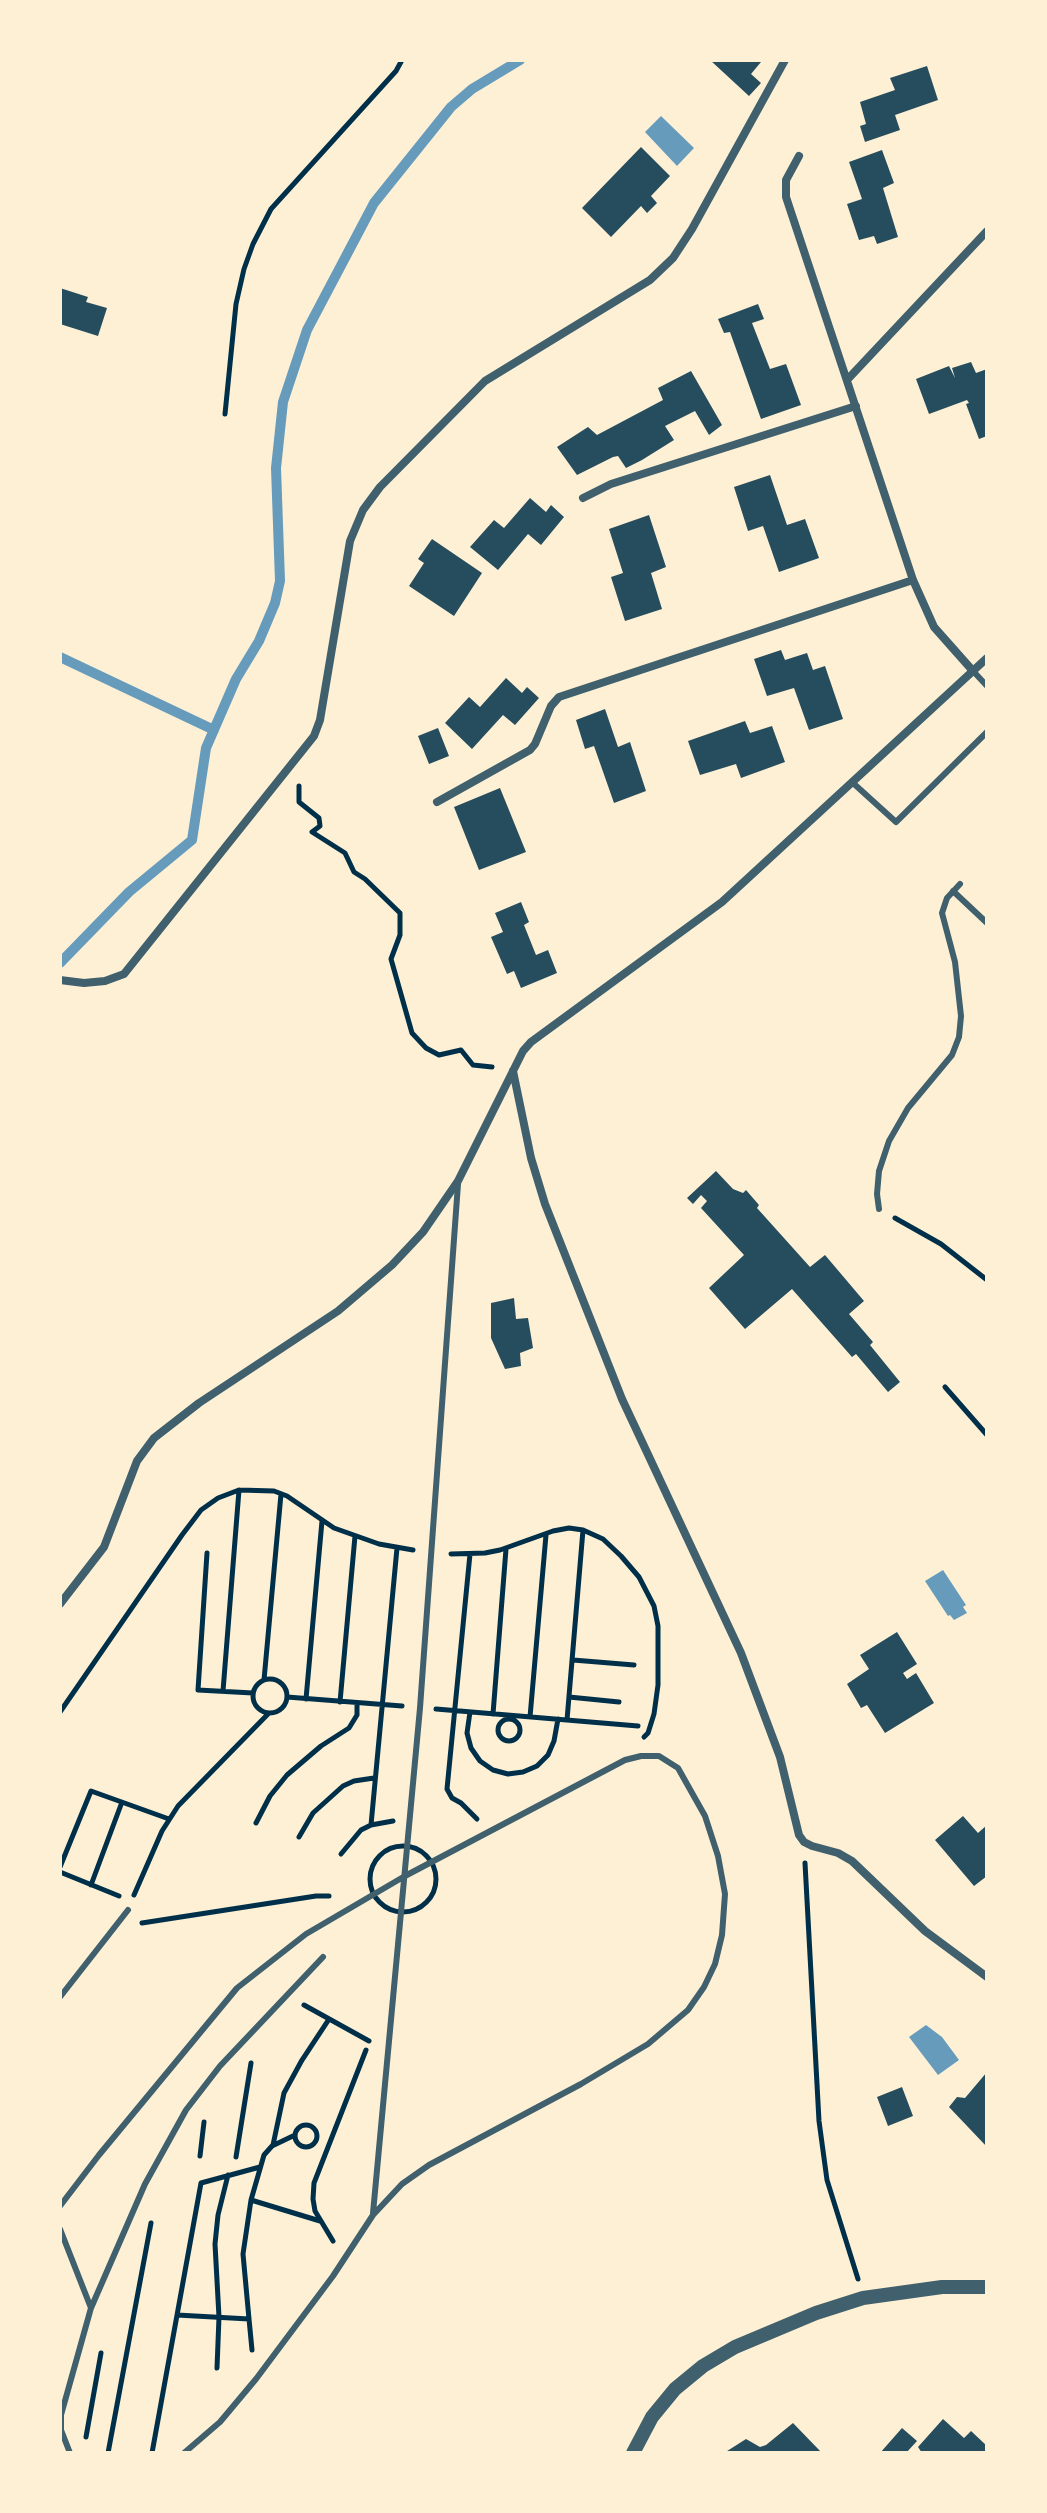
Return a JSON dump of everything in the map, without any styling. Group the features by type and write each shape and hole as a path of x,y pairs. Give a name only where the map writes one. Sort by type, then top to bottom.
{"street":[{"path":"60,980 84,983 120,977 137,960 314,736 320,720 345,560 363,510 380,487 485,381 650,280 673,258 785,60"},
{"path":"799,156 786,180 786,197 913,580 934,627 973,671"},
{"path":"847,380 987,231"},
{"path":"583,498 611,484 856,406"},
{"path":"437,802 530,750 551,706 559,697 913,580"},
{"path":"60,1604 104,1547 137,1461 148,1445 189,1410 323,1321 360,1293 407,1250 458,1181 523,1051 538,1035 722,902 987,658"},
{"path":"513,1070 531,1158 545,1204 622,1399 741,1653 780,1757 796,1826 804,1842 852,1861 925,1931 987,1977"},
{"path":"633,2453 652,2417 675,2389 703,2366 735,2347 776,2328 863,2298 942,2287 987,2287"}],"lane":[{"path":"973,671 987,686"},
{"path":"853,783 896,822 987,732"},
{"path":"879,1209 879,1171 889,1141 908,1108 949,1059 959,1037 961,1016 955,962 942,913 945,903 960,884"},
{"path":"953,891 987,923"},
{"path":"373,2215 420,1708 458,1181"},
{"path":"60,2206 237,1988 306,1934 405,1876 625,1760 659,1756 674,1764 692,1789 718,1856 725,1894 722,1935 715,1964 688,2010 648,2044 420,2171 393,2192 373,2215 256,2379 220,2422 184,2453"},
{"path":"60,1997 128,1910"},
{"path":"70,2453 61,2430 61,2415 91,2308 145,2184 200,2091 323,1957"},
{"path":"60,2229 91,2308"}],"path":[{"path":"225,414 236,304 253,244 271,209 396,71 402,60"},
{"path":"297,756 299,802 319,818 320,826 312,832 345,853 354,872 400,913 400,935 391,959 412,1033 426,1048 439,1055 461,1050 473,1065 513,1070"},
{"path":"879,1209 941,1244 987,1280"},
{"path":"945,1387 987,1435"},
{"path":"60,1712 201,1510 218,1498 239,1490 255,1489 281,1494 334,1528 397,1548 470,1554 506,1549 569,1528 583,1530 603,1539 639,1577 654,1606 658,1626 658,1685 654,1714 648,1733 625,1760"},
{"path":"223,1691 239,1490"},
{"path":"264,1680 281,1494"},
{"path":"306,1699 322,1520"},
{"path":"567,1720 583,1530"},
{"path":"530,1717 546,1534"},
{"path":"340,1702 355,1536"},
{"path":"341,1854 361,1830 371,1825 397,1548"},
{"path":"493,1714 506,1549"},
{"path":"207,1553 198,1690 253,1693"},
{"path":"470,1554 447,1789 452,1798 474,1815 486,1833"},
{"path":"573,1660 634,1665"},
{"path":"169,1819 91,1791 60,1870 132,1901 162,1831 178,1806 268,1714 283,1708 287,1691 275,1679 259,1683 253,1693 254,1704 268,1714"},
{"path":"287,1697 638,1726"},
{"path":"569,1697 619,1702"},
{"path":"256,1823 270,1796 287,1775 321,1746 349,1728 357,1715 357,1703"},
{"path":"470,1712 467,1733 471,1748 480,1761 493,1770 508,1774 537,1766 548,1755 558,1719"},
{"path":"510,1717 517,1723 520,1733 513,1741 506,1741 498,1734 498,1726 510,1717"},
{"path":"299,1837 313,1813 343,1786 374,1778"},
{"path":"91,1885 122,1802"},
{"path":"804,1842 819,2121 827,2180 863,2298"},
{"path":"112,1931 152,1920 316,1896 366,1898"},
{"path":"287,1996 370,2041 314,2183 315,2211 343,2259"},
{"path":"272,2146 284,2093 329,2019"},
{"path":"236,2157 257,2027"},
{"path":"317,2138 313,2145 303,2147 297,2143 295,2135 297,2129 307,2125 313,2128 317,2138 329,2143"},
{"path":"256,2379 243,2254 251,2200 264,2155 272,2146 295,2135"},
{"path":"152,2453 201,2183 260,2167"},
{"path":"217,2368 219,2317 215,2244 218,2215 228,2175"},
{"path":"251,2200 321,2221"},
{"path":"108,2453 151,2221"},
{"path":"177,2315 249,2319"}],"water":[{"path":"661,116 694,148 677,166 645,132"},
{"path":"943,1570 966,1605 963,1607 967,1613 954,1620 948,1616 925,1581"},
{"path":"926,2025 942,2037 959,2060 938,2075 909,2037"}],"building":[{"path":"710,60 759,60 761,62 751,74 761,83 749,96"},
{"path":"927,66 938,100 895,115 900,130 865,142 860,126 866,124 860,102 895,90 890,78"},
{"path":"641,147 670,176 651,196 657,203 647,213 641,206 611,237 582,208"},
{"path":"882,150 894,183 883,188 898,237 877,244 874,236 859,240 847,204 862,199 849,162"},
{"path":"60,288 88,297 86,302 107,308 98,336 60,324"},
{"path":"758,304 764,319 752,323 770,369 786,364 801,405 761,419 730,332 724,333 718,319"},
{"path":"971,362 976,373 987,369 987,436 979,439 967,400 929,414 916,379 949,366 955,378 952,368"},
{"path":"691,371 722,425 709,435 695,411 665,426 674,440 642,460 626,468 618,456 613,457 577,475 557,447 588,427 597,435 663,400 658,388"},
{"path":"770,475 787,525 805,519 819,558 779,572 763,526 748,531 734,487"},
{"path":"530,498 546,512 551,505 564,517 541,545 528,534 498,570 470,547 494,520 504,528"},
{"path":"649,515 666,567 651,573 662,609 625,621 611,577 623,573 609,529"},
{"path":"432,539 482,573 454,616 409,586 424,563 418,559"},
{"path":"781,650 785,660 807,653 813,670 825,666 843,719 809,730 794,688 767,696 754,659"},
{"path":"506,678 522,693 527,687 539,698 515,725 503,715 472,749 445,723 469,697 480,707"},
{"path":"605,709 618,747 630,742 646,791 614,803 594,746 585,749 576,720"},
{"path":"745,721 750,733 772,726 785,762 741,778 736,764 700,775 688,741"},
{"path":"438,728 449,756 429,764 418,736"},
{"path":"500,788 526,852 479,870 454,807"},
{"path":"521,902 529,922 524,925 536,955 548,950 557,973 521,988 514,971 507,974 491,937 503,932 495,913"},
{"path":"716,1171 733,1189 743,1193 746,1190 759,1205 757,1208 810,1267 825,1255 864,1301 849,1314 900,1382 888,1392 856,1354 852,1357 792,1289 745,1329 709,1288 744,1255 701,1208 707,1201 701,1195 693,1204 687,1198"},
{"path":"514,1298 516,1319 528,1318 533,1348 520,1353 521,1366 505,1369 491,1338 491,1303"},
{"path":"897,1632 917,1664 903,1673 907,1679 916,1673 934,1703 885,1733 867,1705 861,1708 847,1684 869,1669 860,1655"},
{"path":"963,1816 978,1833 987,1825 987,1876 974,1886 935,1840"},
{"path":"987,2072 987,2147 949,2107 957,2097 965,2098"},
{"path":"902,2087 913,2116 888,2126 877,2097"},
{"path":"943,2419 964,2438 971,2431 987,2446 985,2453 922,2453 918,2447"},
{"path":"793,2423 822,2453 724,2453 746,2439 760,2447 766,2445"},
{"path":"902,2428 917,2441 906,2453 880,2453"}],"waterway":[{"path":"60,963 129,892 192,840 206,748 236,679 259,641 275,603 280,581 276,468 283,402 307,330 374,203 451,107 472,89 520,60"},
{"path":"60,657 214,730"}]}
